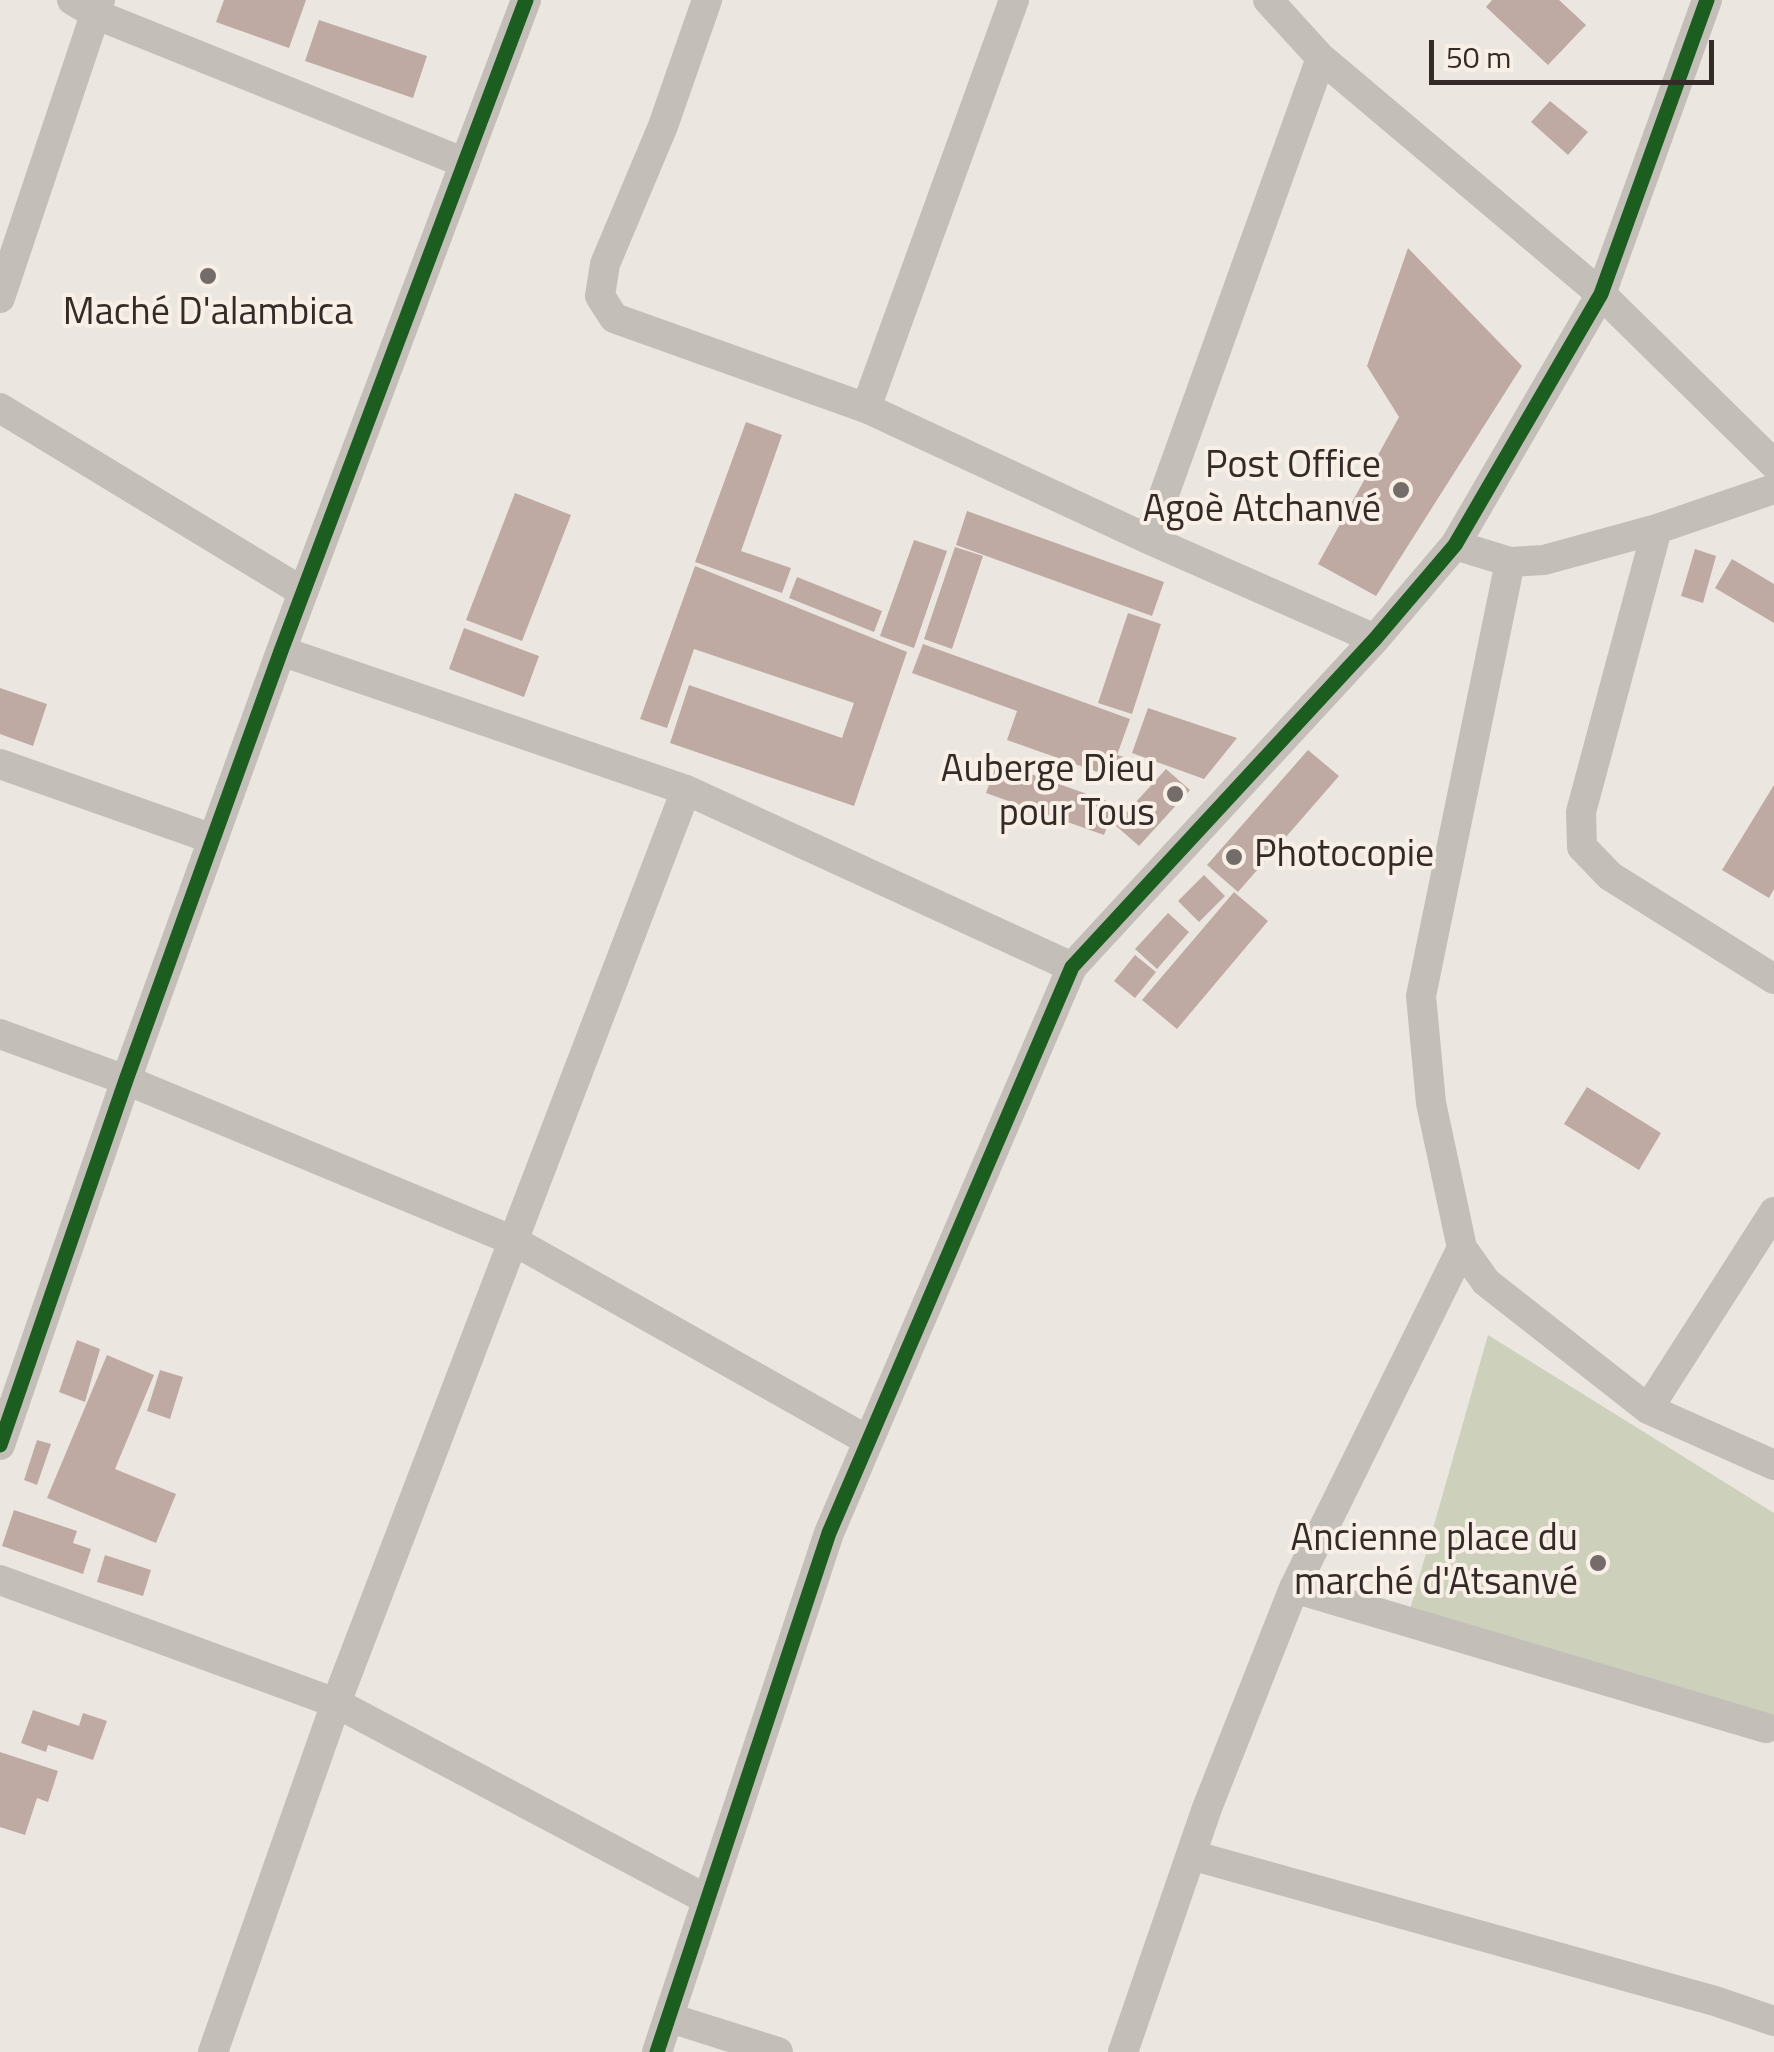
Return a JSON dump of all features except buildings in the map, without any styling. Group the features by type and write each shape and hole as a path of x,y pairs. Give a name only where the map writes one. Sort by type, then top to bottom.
{"street":[{"path":"0,1445 126,1080 281,652 526,0"},
{"path":"707,0 662,126 604,264 600,296 614,318 866,408 1148,540 1375,639"},
{"path":"866,408 1014,0"},
{"path":"1268,0 1321,58 1601,294 1774,464"},
{"path":"658,2052 829,1533 1072,967 1375,639 1455,545 1601,294 1708,0"},
{"path":"0,298 89,4 464,163"},
{"path":"1148,540 1321,58"},
{"path":"0,408 303,592"},
{"path":"1455,545 1510,562 1544,560 1657,529 1774,489"},
{"path":"1657,529 1581,812 1582,847 1610,876 1774,979"},
{"path":"1510,562 1421,996 1431,1103 1462,1248 1486,1282 1648,1409 1774,1466"},
{"path":"281,652 686,790 1072,967"},
{"path":"0,764 213,839"},
{"path":"213,2052 336,1703 686,790"},
{"path":"0,1034 126,1080 514,1241 867,1440"},
{"path":"1648,1409 1774,1212"},
{"path":"1123,2052 1191,1855 1294,1588 1462,1248"},
{"path":"0,1580 336,1703 706,1899"},
{"path":"1294,1588 1766,1728"},
{"path":"1191,1855 1715,2001 1774,2021"},
{"path":"670,2018 778,2052"}],"green space":[{"name":"Ancienne place du marché d'Atsanvé","path":"1488,1335 1774,1513 1774,1717 1409,1613"}],"cycle path":[{"path":"0,1445 281,651 526,0"},
{"path":"657,2052 829,1533 1072,967 1375,639 1455,545 1601,294 1707,0"}],"place":[{"name":"Maché D'alambica","path":"208,276"},
{"name":"Post Office Agoè Atchanvé","path":"1401,490"},
{"name":"Auberge Dieu pour Tous","path":"1175,794"},
{"name":"Photocopie","path":"1234,857"},
{"name":"Ancienne place du marché d'Atsanvé","path":"1598,1563"}]}
